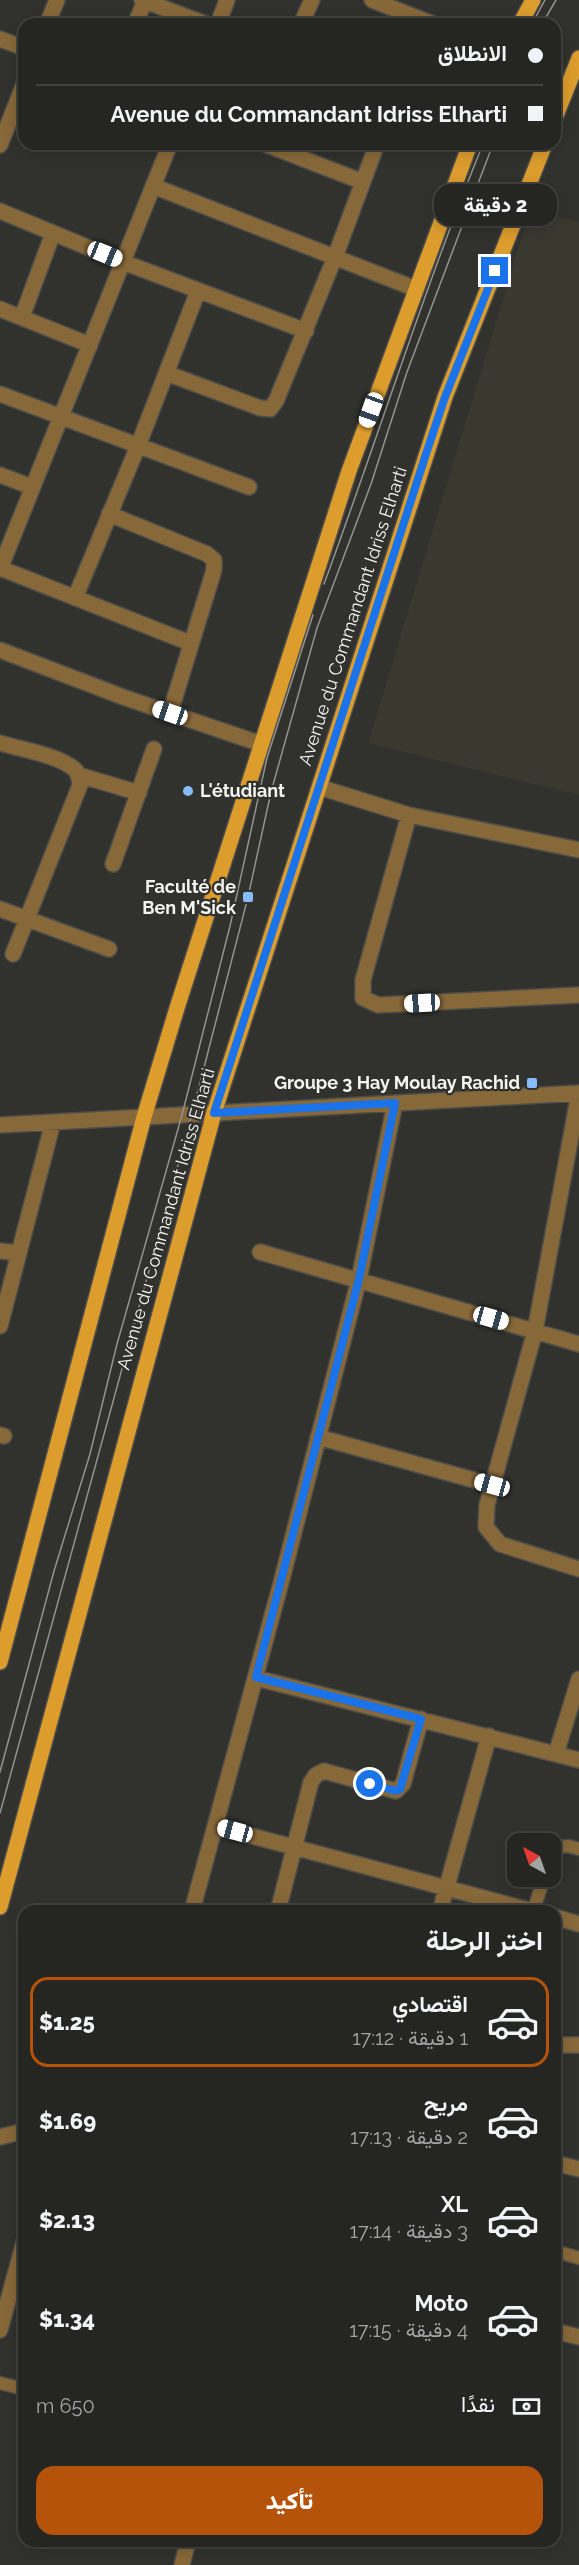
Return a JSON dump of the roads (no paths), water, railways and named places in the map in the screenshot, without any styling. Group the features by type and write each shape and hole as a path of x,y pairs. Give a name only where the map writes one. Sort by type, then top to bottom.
{"main road":[{"path":"522,18 532,0"},
{"path":"561,103 579,58"},
{"path":"0,1662 144,1117 349,471 468,150"},
{"name":"Avenue du Commandant Idriss Elharti","path":"0,1906 214,1113 445,397 543,150"}],"street":[{"path":"50,18 57,0"},
{"path":"220,18 227,0"},
{"path":"304,18 312,0"},
{"path":"372,0 418,18"},
{"path":"137,18 144,1 190,18"},
{"path":"0,39 18,46"},
{"path":"0,145 4,125 18,96"},
{"path":"168,150 0,569 190,643"},
{"path":"280,150 363,182"},
{"path":"166,373 260,408 270,409 276,401 306,332 376,150"},
{"path":"153,186 416,289"},
{"path":"0,211 123,262 306,332"},
{"path":"22,317 53,233"},
{"path":"75,598 138,446 198,291"},
{"path":"0,309 90,345"},
{"path":"0,394 249,487"},
{"path":"0,475 32,487"},
{"path":"110,514 207,554 214,560 214,570 170,713"},
{"path":"0,650 261,744"},
{"path":"0,743 54,759 73,768 79,775 138,793"},
{"path":"113,864 154,749"},
{"path":"13,954 80,785 79,775"},
{"path":"319,787 409,815 579,850"},
{"path":"409,815 363,980 363,998 378,1005 579,995"},
{"path":"0,909 109,949"},
{"path":"0,1125 579,1093 535,1331 492,1485 487,1505 486,1527 500,1544 579,1569"},
{"path":"194,1905 256,1677 359,1279 395,1103"},
{"path":"0,1326 53,1122"},
{"path":"0,1251 19,1253"},
{"path":"260,1252 579,1344"},
{"path":"318,1437 492,1485"},
{"path":"256,1677 579,1760"},
{"path":"556,1754 579,1679"},
{"path":"280,1905 311,1782 316,1775 324,1772 396,1791 403,1784 421,1719"},
{"path":"442,1905 489,1736"},
{"path":"215,1826 510,1905"},
{"path":"561,1919 579,1924"},
{"path":"561,2045 579,2045"},
{"path":"0,2137 18,2132"},
{"path":"561,2164 579,2169"},
{"path":"0,2330 18,2263"},
{"path":"561,2332 579,2337"},
{"path":"182,2565 186,2547"}],"lane":[{"path":"561,1847 579,1849"},
{"path":"535,1905 541,1887"},
{"path":"561,2253 579,2258"},
{"path":"0,2383 18,2387"}],"tram line":[{"path":"535,18 545,0"},
{"path":"546,18 556,0"},
{"path":"324,584 421,308 481,150"},
{"path":"0,1813 192,1114 248,897 271,792 317,628 371,484 407,372 491,150"},
{"path":"0,1772 54,1571 90,1454 117,1344 182,1115 230,926 267,758 313,615"}],"place":[{"name":"L'étudiant","path":"188,791"},
{"name":"Faculté de Ben M'Sick","path":"248,897"},
{"name":"Groupe 3 Hay Moulay Rachid","path":"532,1083"}]}
